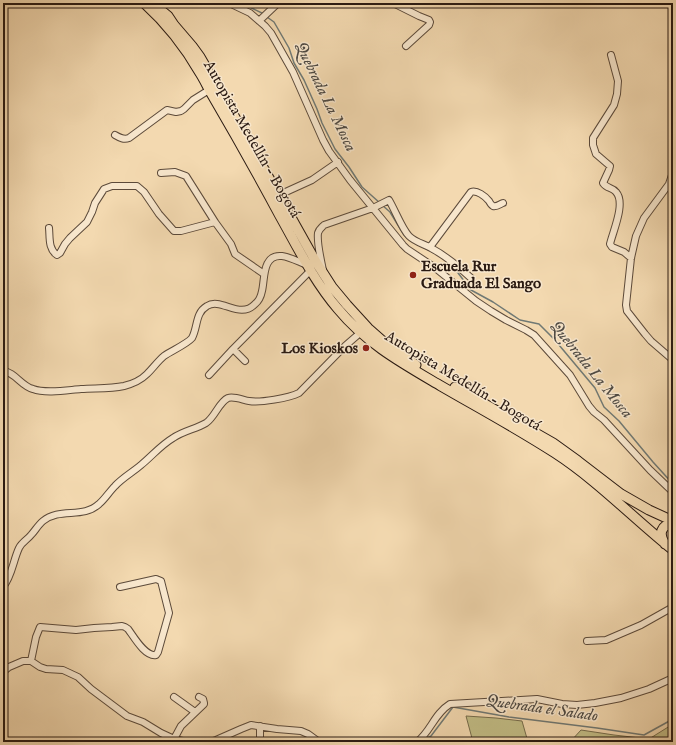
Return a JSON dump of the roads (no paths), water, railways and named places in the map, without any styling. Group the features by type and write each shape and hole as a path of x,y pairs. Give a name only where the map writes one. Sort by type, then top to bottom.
{"highway":[{"name":"Autopista Medellín - Bogotá","path":"144,3 168,26 185,49 200,72 309,267 326,294 360,333 404,364 536,441 579,470 673,550"},
{"name":"Autopista Medellín - Bogotá","path":"152,3 168,16 200,57 324,275 332,287 368,328 385,343 412,362 553,443 578,460 621,494 673,522"},
{"path":"665,544 661,537 661,532 663,528 673,522"}],"street":[{"path":"229,3 250,13 263,17 287,60 322,140 350,180 379,205 407,249 428,263 476,300 506,320 534,335 570,375 594,412 604,420 650,470 673,492"},
{"path":"263,17 278,3"},
{"path":"393,3 429,20 430,22 429,25 406,46"},
{"path":"611,55 618,81 617,94 614,105 593,138 593,145 596,154 610,166 603,183 608,188 616,191 620,201 617,223 610,244 612,247 624,252 630,258"},
{"path":"114,135 125,140 130,138 167,110 176,112 181,111 193,100 209,90"},
{"path":"279,195 312,180 338,162"},
{"path":"161,173 175,172 186,176 215,222 231,244 235,254 264,274"},
{"path":"673,172 669,184 644,218 636,236 630,258 626,301 627,311 651,341 673,360"},
{"path":"49,228 51,250 56,255 70,238 87,222 95,203 104,189 112,186 134,185 139,187 174,231 181,231 215,222"},
{"path":"430,247 471,192 477,192 485,197 493,206 503,203"},
{"path":"324,275 318,239 318,232 320,229 324,225 389,200 404,230 410,237 450,259 471,278"},
{"path":"3,371 11,373 28,388 42,391 109,388 133,383 146,375 164,356 190,340 195,332 198,316 202,309 206,306 214,303 245,310 250,309 260,297 264,274 268,262 273,257 280,256 290,258 309,267 209,374"},
{"path":"3,587 11,574 22,542 31,536 42,522 49,517 69,512 85,512 94,508 120,481 140,466 164,443 174,436 206,423 216,413 221,404 227,399 233,398 256,402 290,397 299,393 345,346 360,333"},
{"path":"233,349 245,361"},
{"path":"31,661 36,637 40,627 76,630 122,626 128,629 144,650 152,656 156,655 169,613 161,582 156,579 120,587"},
{"path":"587,641 606,640 641,625 673,607"},
{"path":"3,672 23,661 31,661 46,669 63,670 73,674 127,716 143,722 174,739 188,742"},
{"path":"417,742 426,733 440,712 450,704 537,699 562,704 577,705 621,698 649,689 673,678"},
{"path":"174,697 195,712"},
{"path":"174,739 182,726 204,704 203,699 199,697"},
{"path":"210,742 251,725 301,731 319,742"},
{"path":"260,726 260,742"}],"waterway":[{"name":"Quebrada La Mosca","path":"241,3 264,14"},
{"name":"Quebrada La Mosca","path":"267,17 274,22 289,48 294,63 304,80 322,123 335,149 362,187 380,203"},
{"name":"Quebrada La Mosca","path":"382,205 390,212 406,237"},
{"name":"Quebrada La Mosca","path":"423,247 434,253"},
{"name":"Quebrada La Mosca","path":"452,265 471,290 493,302 520,320 539,324 554,339 595,388 604,407 619,421 673,484"},
{"name":"Quebrada el Salado","path":"423,740 431,736 453,707 509,717 644,735 673,719"}],"place":[{"name":"Escuela Rur Graduada El Sango","path":"413,275"},
{"name":"Los Kioskos","path":"366,348"}]}
